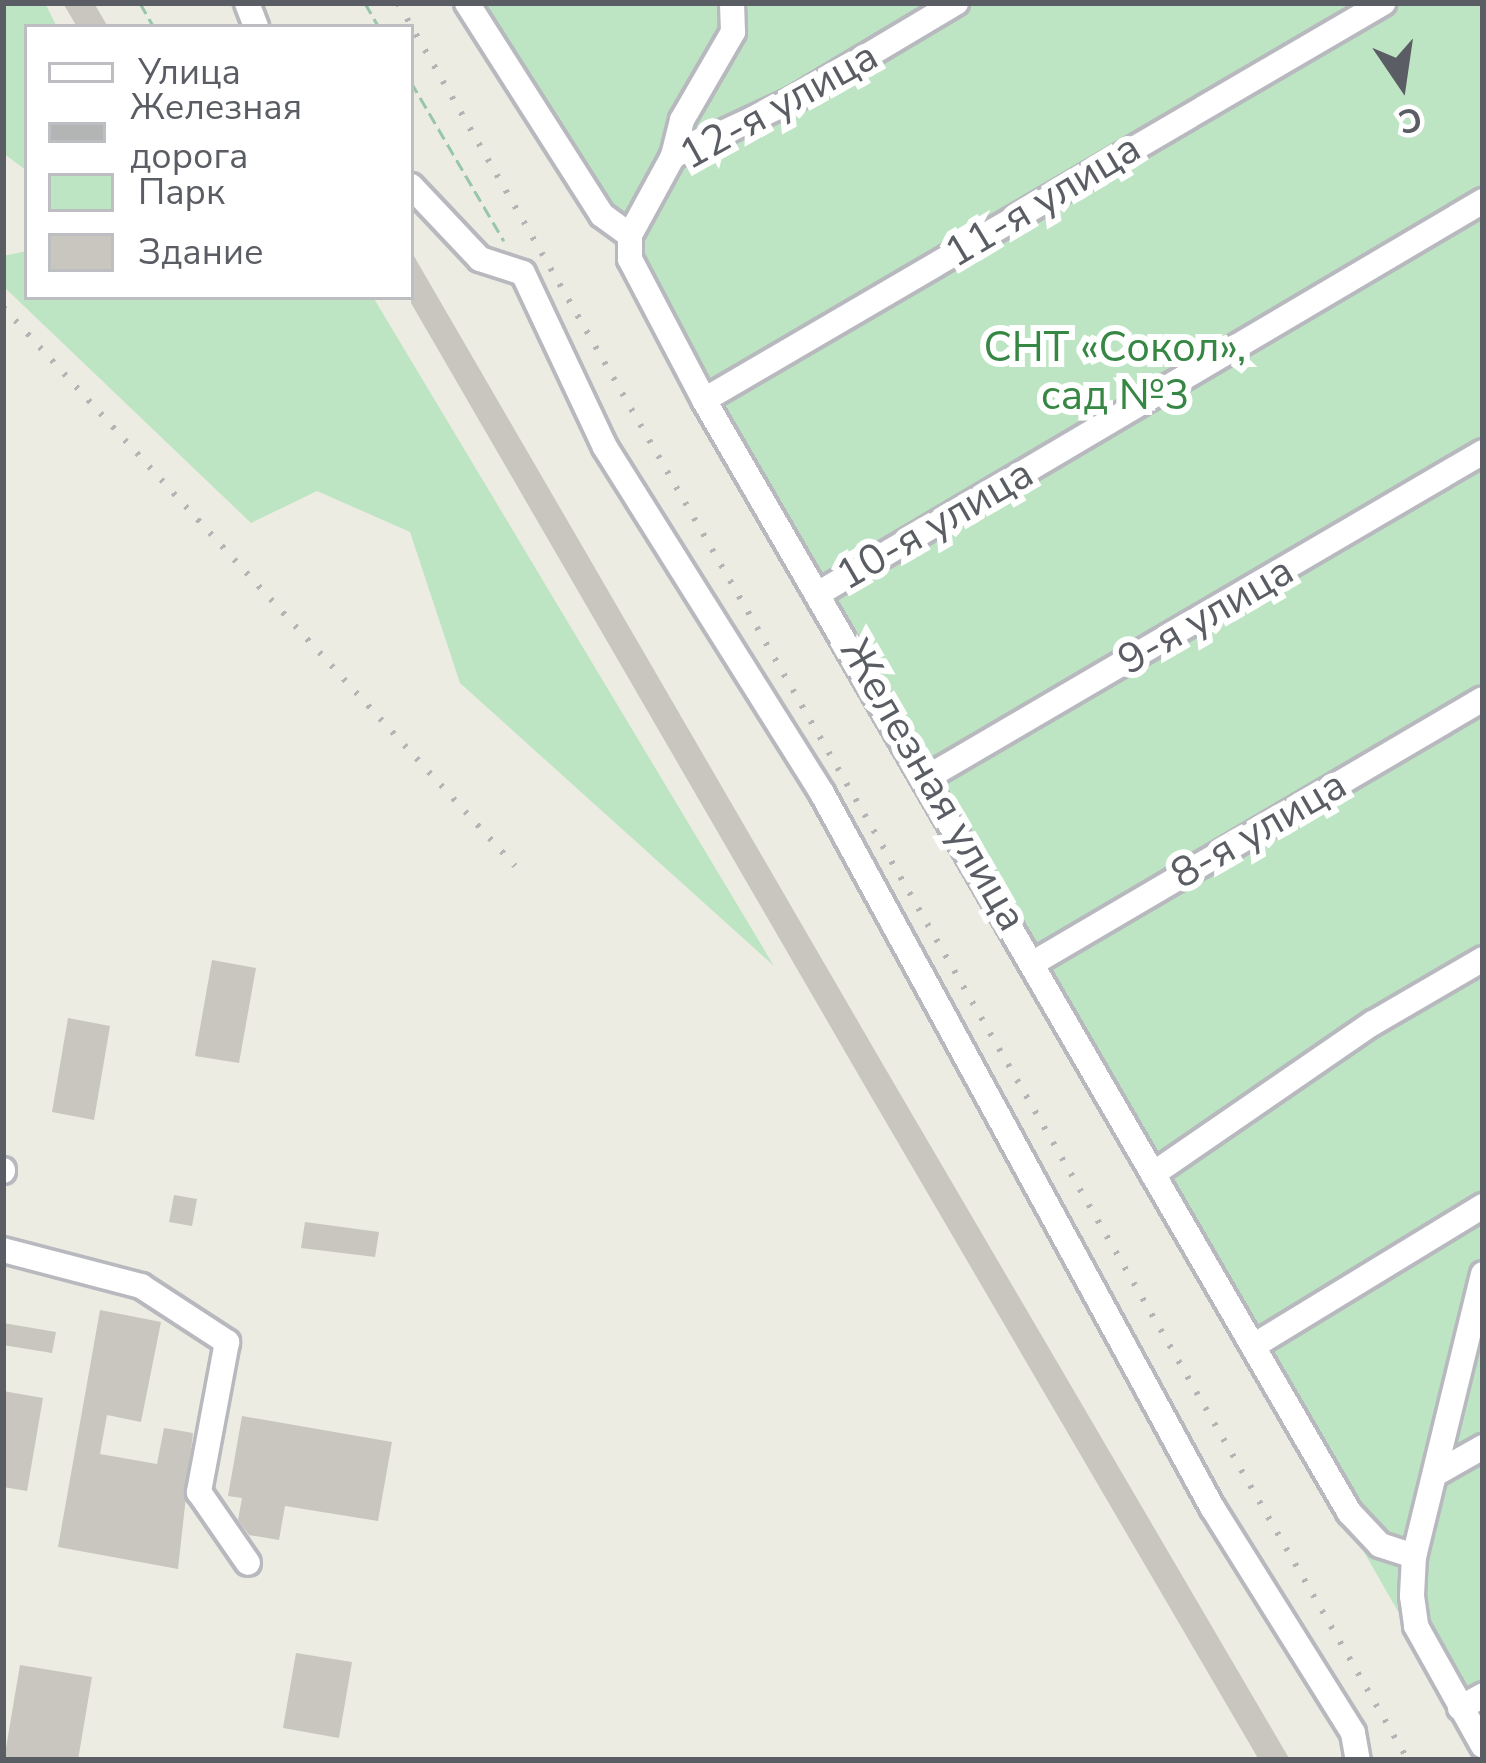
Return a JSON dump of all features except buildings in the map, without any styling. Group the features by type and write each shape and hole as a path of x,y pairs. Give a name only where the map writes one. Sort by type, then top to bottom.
{"street":[{"name":"Железная улица","path":"466,3 602,215 630,235 630,259 704,400 821,592 1349,1512 1381,1545 1414,1556"},
{"path":"673,156 682,121 734,32 732,3"},
{"name":"12-я улица","path":"630,235 673,156 793,100 956,3"},
{"name":"11-я улица","path":"704,400 1383,3"},
{"path":"414,189 480,260 523,273 605,447 822,793 1212,1507 1353,1733 1358,1760"},
{"name":"10-я улица","path":"821,592 1483,201"},
{"name":"9-я улица","path":"928,777 1483,452"},
{"name":"8-я улица","path":"1035,962 1483,699"},
{"path":"1154,1174 1373,1023 1483,959"},
{"path":"1255,1345 1483,1206"},
{"path":"3,1250 141,1286 227,1342 199,1492 248,1563"},
{"path":"1483,1274 1414,1556 1416,1626 1472,1702 1483,1746"},
{"path":"1437,1473 1483,1447"}],"path":[{"path":"414,87 523,273"}],"green space":[{"path":"3,3 45,3 56,24 24,24 24,169 3,153"},
{"name":"СНТ «Сокол», сад №3","path":"475,3 1483,3 1483,1760 489,23"},
{"path":"24,252 24,300 375,300 774,966 460,683 410,532 317,491 251,523 3,286 3,256"}],"railway":[{"path":"398,3 410,24"},
{"path":"414,31 1408,1760"},
{"path":"3,307 515,866"}]}
